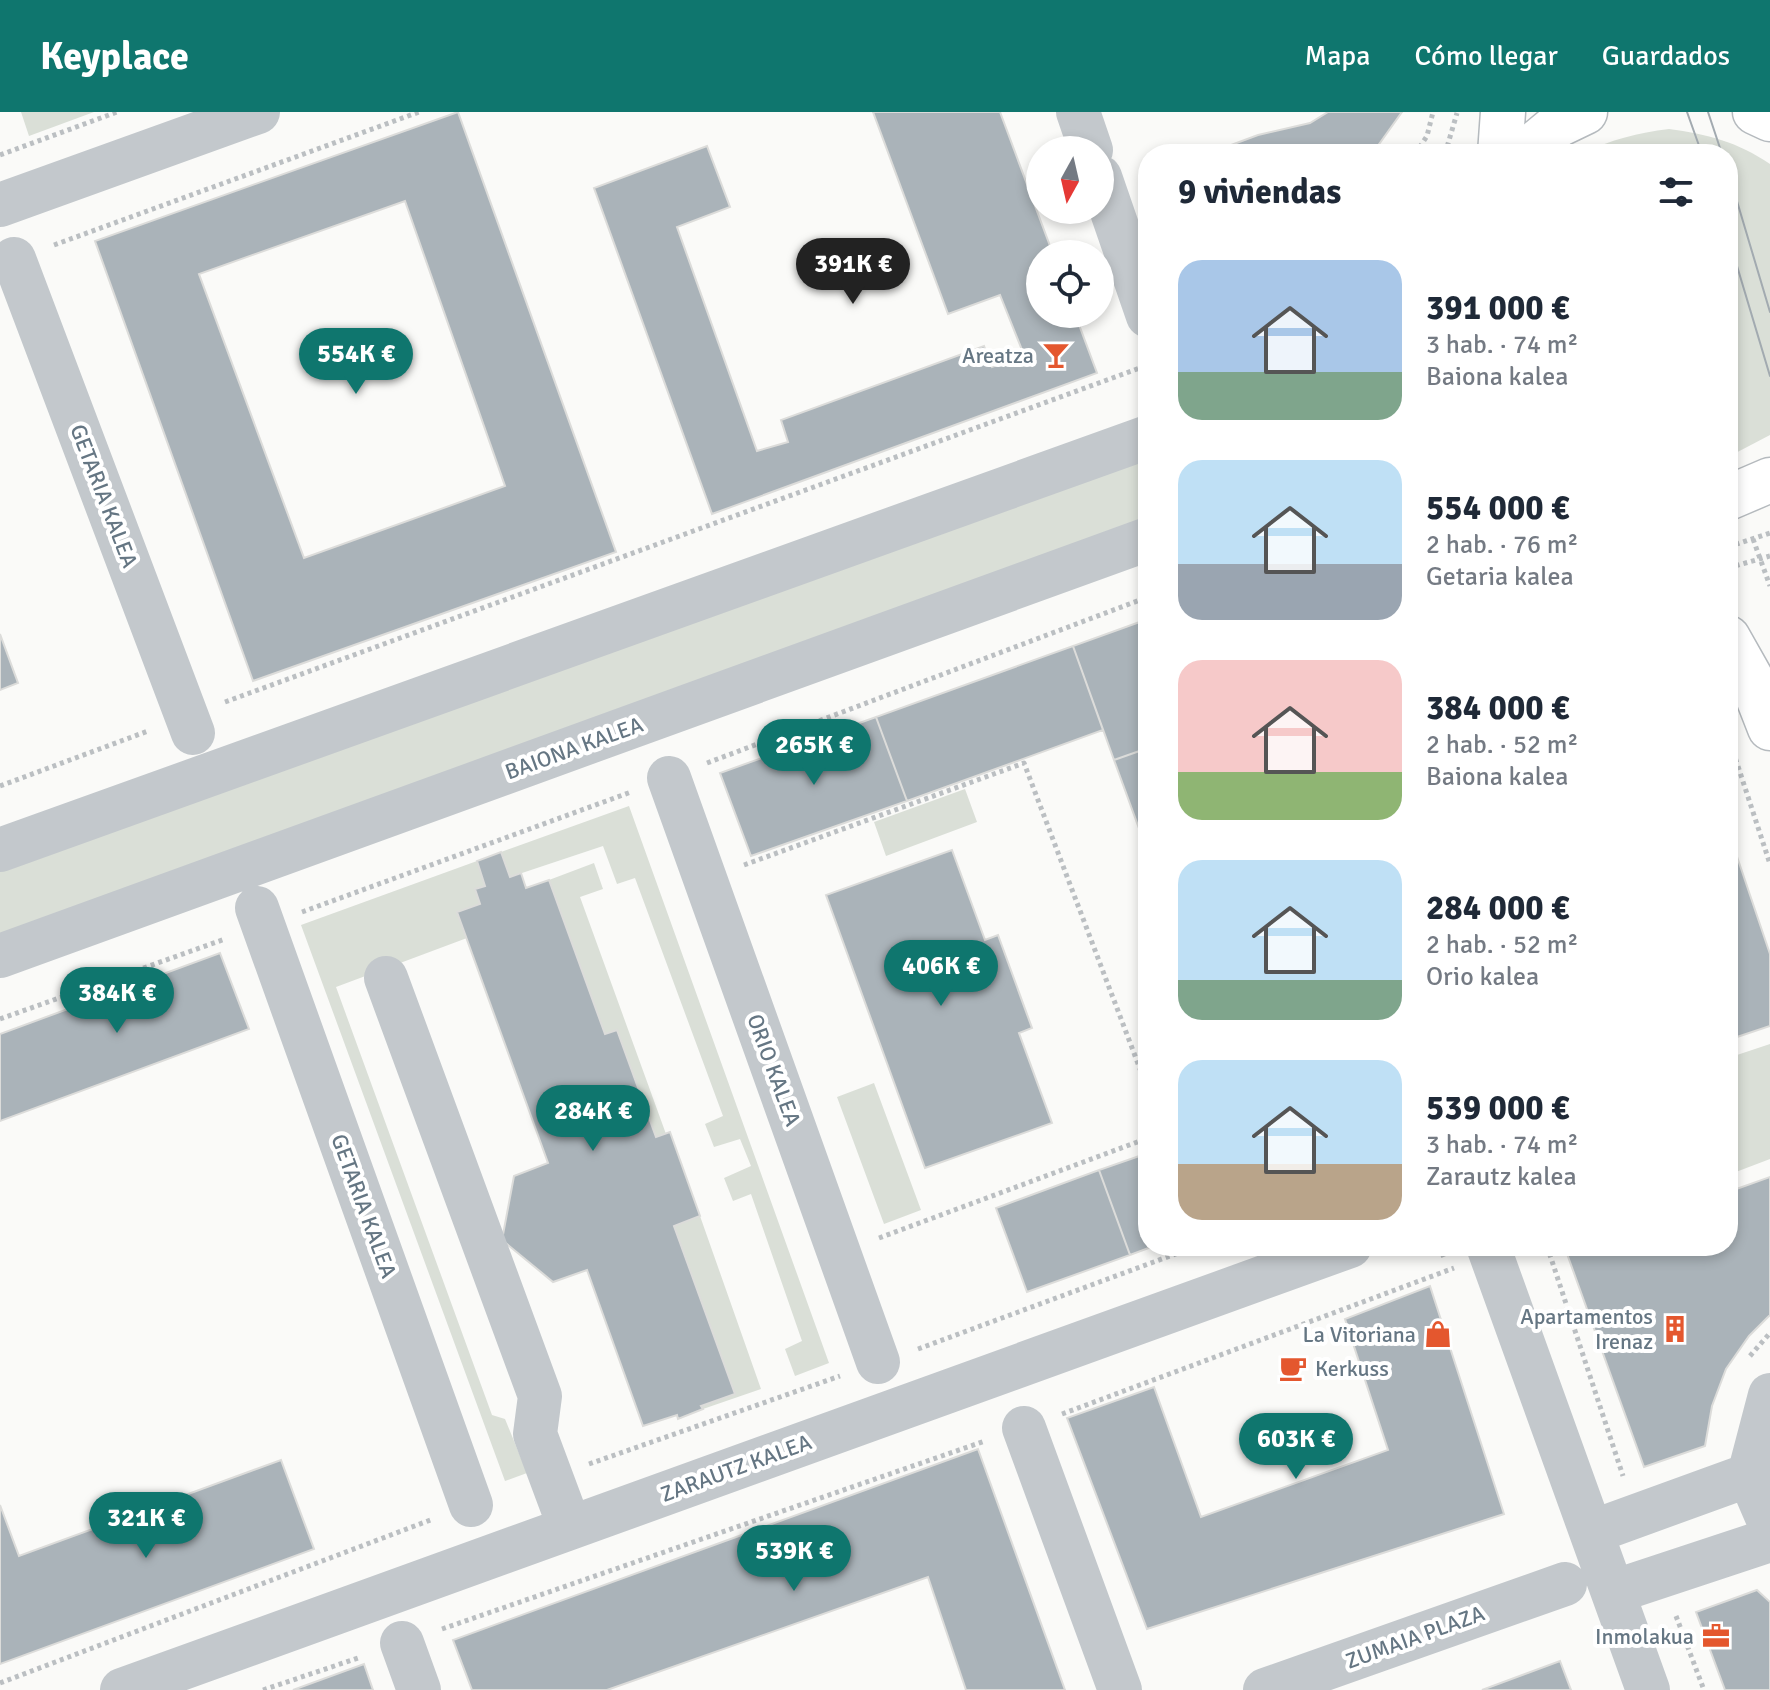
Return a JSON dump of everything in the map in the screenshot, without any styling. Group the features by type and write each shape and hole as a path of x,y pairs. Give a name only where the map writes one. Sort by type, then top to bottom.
{"main road":[{"path":"1501,144 1503,112"},
{"path":"1535,144 1558,125 1585,112"},
{"path":"1755,112 1770,119"},
{"path":"1738,494 1770,480"},
{"path":"1738,656 1770,728"}],"street":[{"path":"0,205 258,112"},
{"path":"1078,112 1086,136"},
{"path":"1114,218 1138,287"},
{"name":"GETARIA KALEA","path":"14,259 190,725"},
{"path":"0,850 1138,441"},
{"name":"BAIONA KALEA","path":"0,956 1138,543"},
{"name":"ORIO KALEA","path":"669,778 878,1362"},
{"name":"GETARIA KALEA","path":"260,917 471,1505"},
{"path":"386,978 540,1396 535,1434 570,1528"},
{"name":"ZARAUTZ KALEA","path":"122,1690 1322,1256"},
{"path":"1491,1256 1648,1690"},
{"path":"1770,1395 1749,1475 1770,1524"},
{"path":"1024,1428 1120,1690"},
{"path":"1592,1532 1749,1475"},
{"path":"1613,1592 1770,1540"},
{"name":"ZUMAIA PLAZA","path":"1265,1690 1565,1584"},
{"path":"402,1643 419,1690"}],"path":[{"path":"0,155 117,112"},
{"path":"14,259 419,112"},
{"path":"1422,144 1433,112"},
{"path":"1448,144 1457,112"},
{"path":"0,786 190,725 1138,369"},
{"path":"1738,544 1770,533"},
{"path":"1753,539 1770,586"},
{"path":"1738,565 1770,556"},
{"path":"0,1019 260,917 669,778 1138,601"},
{"path":"706,879 1024,763 1138,1064"},
{"path":"1738,765 1770,864"},
{"path":"839,1253 1138,1142"},
{"path":"551,1477 1170,1256"},
{"path":"263,1690 1024,1428 1473,1256"},
{"path":"1550,1256 1638,1515"},
{"path":"0,1683 471,1505"},
{"path":"1659,1577 1704,1690"}],"shaded area":[{"path":"21,112 94,112 29,136"},
{"path":"1669,129 1696,133 1732,144 1604,144"},
{"path":"1738,147 1770,164 1770,435 1738,452"},
{"path":"1138,457 1138,523 0,934 0,867"},
{"path":"965,789 977,822 886,856 874,822"},
{"path":"629,806 829,1363 795,1376 785,1349 802,1341 751,1194 733,1201 724,1178 751,1166 740,1139 714,1147 705,1124 723,1116 635,878 617,884 603,846 510,877 501,852"},
{"path":"477,861 485,886 480,904 458,913 467,938 336,987 492,1415 505,1419 527,1473 505,1481 301,925"},
{"path":"594,863 603,889 580,897 666,1134 656,1137 617,1030 605,1034 549,880"},
{"path":"1770,1044 1770,1159 1738,1171 1738,1055"},
{"path":"874,1083 921,1210 884,1224 837,1097"},
{"path":"700,1216 761,1389 703,1409 701,1406 735,1393 674,1226"}],"building":[{"path":"458,112 616,552 253,681 95,241","holes":["405,201 505,486 304,558 199,274"]},
{"path":"873,112 1000,112 1026,182 1026,224 1042,224 1048,240 1026,240 1026,328 1080,328 1097,373 712,514 594,188 707,146 730,207 677,227 757,451 788,442 781,420 984,346 992,367 1024,355 1000,295 948,314"},
{"path":"1328,112 1402,112 1379,144 1234,144 1310,123"},
{"path":"1138,623 1138,752 1114,760 1073,646"},
{"path":"0,634 18,683 0,690"},
{"path":"1073,646 1103,730 907,801 876,717"},
{"path":"876,717 907,801 751,856 720,773"},
{"path":"1138,752 1138,826 1114,760"},
{"path":"952,850 985,940 998,935 1032,1028 1019,1033 1052,1123 925,1168 826,895"},
{"path":"501,852 510,877 521,873 526,888 549,880 605,1034 617,1030 656,1137 670,1132 700,1216 674,1226 735,1394 701,1406 703,1409 678,1419 677,1415 643,1426 587,1270 553,1282 502,1240 514,1176 548,1163 457,912 480,904 475,889 485,886 477,861"},
{"path":"1738,860 1770,954 1770,1026 1738,1037"},
{"path":"220,953 249,1029 0,1121 0,1034"},
{"path":"1138,1156 1138,1252 1130,1255 1099,1170"},
{"path":"1099,1170 1130,1255 1027,1292 996,1208"},
{"name":"Apartamentos Irenaz","path":"1770,1177 1770,1315 1749,1336 1726,1369 1712,1406 1705,1446 1644,1467 1568,1256 1738,1256 1738,1188"},
{"path":"1430,1286 1504,1514 1147,1629 1067,1418 1154,1387 1201,1517 1388,1450 1345,1319"},
{"path":"978,1449 1065,1690 966,1690 928,1577 607,1690 472,1690 453,1640"},
{"path":"281,1460 314,1549 0,1664 0,1505 19,1556"},
{"path":"1757,1590 1770,1602 1770,1690 1725,1690 1696,1612"},
{"path":"1560,1661 1571,1690 1482,1690"},
{"path":"364,1664 373,1690 293,1690"}],"tram line":[{"path":"1687,112 1698,144"},
{"path":"1708,112 1719,144"},
{"path":"1738,205 1770,312"},
{"path":"1738,269 1770,376"}],"place":[{"name":"Areatza","path":"1056,355"},
{"name":"Apartamentos Irenaz","path":"1675,1329"},
{"name":"La Vitoriana","path":"1438,1334"},
{"name":"Kerkuss","path":"1293,1368"},
{"name":"Inmolakua","path":"1716,1636"}]}
